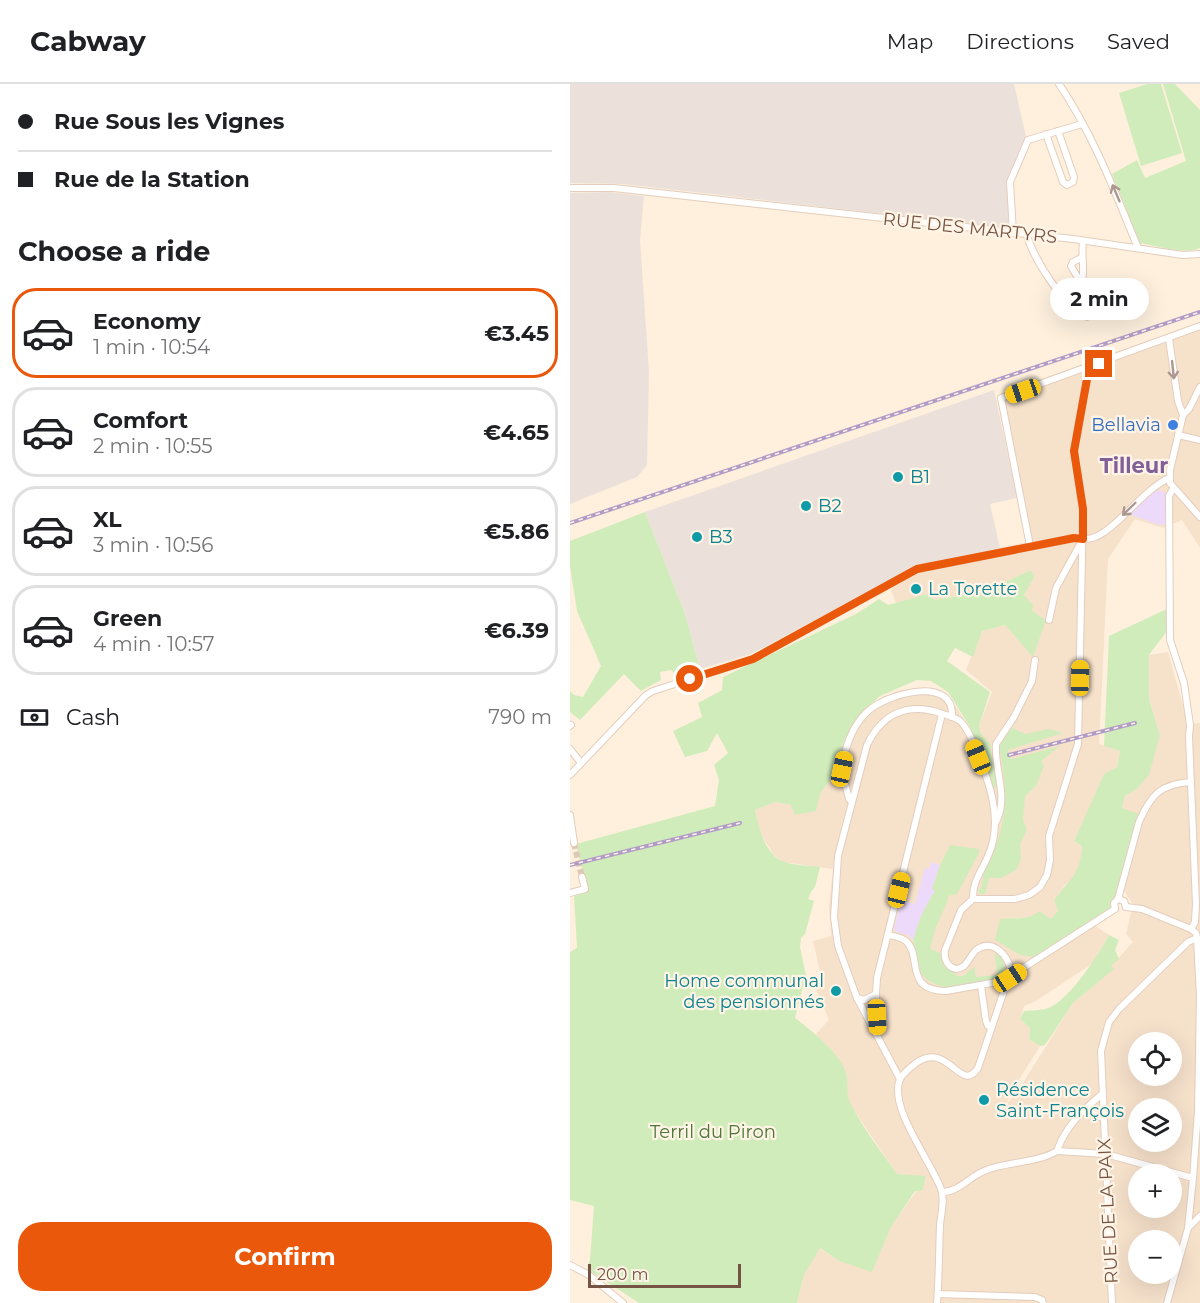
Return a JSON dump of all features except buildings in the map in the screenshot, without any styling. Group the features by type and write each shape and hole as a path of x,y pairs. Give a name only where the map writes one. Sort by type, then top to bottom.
{"street":[{"path":"1059,84 1113,186 1138,248"},
{"path":"1013,233 1010,182 1028,140 1082,124"},
{"path":"1046,134 1063,182 1067,185 1073,182 1074,177 1058,131"},
{"name":"RUE DES MARTYRS","path":"570,188 614,188 1083,241 1184,255 1200,254"},
{"path":"1027,235 1048,278 1066,302 1079,315 1087,317 1098,310 1082,280 1078,278 1071,266 1073,262 1081,258"},
{"path":"1082,280 1083,241"},
{"path":"1030,546 1001,398 1200,326"},
{"path":"1169,339 1178,401 1183,416"},
{"path":"972,899 1015,899 1029,896 1040,887 1047,875 1050,860 1049,836 1078,744 1083,509 1074,451 1089,368"},
{"path":"1200,387 1183,416 1169,478 1173,489 1200,517"},
{"path":"1178,435 1200,440"},
{"path":"570,775 653,690 753,659 917,569 1074,538 1092,538 1106,531 1142,496 1158,483 1169,478"},
{"path":"1173,489 1169,496 1170,640 1184,683 1190,725 1196,904 1195,922 1191,929"},
{"path":"1049,620 1056,588 1083,539"},
{"path":"995,824 1001,812 1002,796 996,744 1014,717 1032,681 1035,660"},
{"path":"852,802 849,799 842,769 850,737 865,713 891,696 934,692 945,696 950,702 953,708 952,717"},
{"path":"900,1079 913,1065 929,1058 942,1058 960,1075 967,1077 973,1075 978,1068 1011,970 1004,954 987,945 978,949 961,968 954,968 946,963 944,957 961,910 972,899 975,883 992,846 995,824 993,801 967,730 960,721 932,710 910,709 894,714 880,725 867,745 838,856 834,917 838,946 857,998 900,1079 898,1096 902,1113 942,1192 937,1303"},
{"path":"878,1035 876,994 878,978 942,714"},
{"path":"570,749 581,763"},
{"path":"1115,909 1114,903 1118,899 1144,810 1163,787 1191,782"},
{"path":"570,815 574,843"},
{"path":"570,893 585,889 582,877"},
{"path":"1118,899 1124,901 1126,907"},
{"path":"888,935 907,942 911,948 919,980 928,987 946,991 981,986 1010,978 1115,909 1122,911 1126,907 1142,909 1196,933 1200,997 1198,1111 1193,1178 1188,1228 1167,1303"},
{"name":"RUE DE LA PAIX","path":"1112,1303 1101,1051 1105,1034 1114,1016 1188,942 1197,938"},
{"path":"981,986 986,1022 991,1027"},
{"path":"857,998 864,1000 876,994"},
{"path":"1057,1151 1083,1109 1102,1094"},
{"name":"RUE DE LA PAIX","path":"1083,1109 1103,1118"},
{"path":"942,1192 953,1191 984,1171 1047,1156 1057,1151 1106,1154 1193,1178"},
{"path":"1188,1228 1200,1216"},
{"path":"570,1265 589,1275 623,1303"},
{"path":"938,1294 1035,1298 1042,1300 1043,1303"}],"shaded area":[{"path":"570,84 1014,84 1026,137 1008,184 1008,228 623,184 570,183"},
{"path":"609,192 644,196 640,240 649,372 647,465 637,477 570,504 570,193"},
{"path":"1200,329 1200,548 1182,520 1163,528 1135,519 1108,559 1099,744 1120,751 1117,767 1104,775 1074,841 1082,846 1081,864 1075,877 1065,885 1054,900 1058,911 1050,919 1034,916 1001,920 1091,923 1109,935 1093,963 1036,1001 1024,1006 1020,1019 1030,1028 1029,1039 1040,1046 1004,1108 1023,1083 1073,1003 1113,969 1111,966 1133,942 1126,934 1133,904 1120,885 1122,808 1125,796 1137,789 1160,735 1149,698 1149,655 1168,652 1188,724 1200,723 1200,1303 797,1303 804,1275 819,1248 839,1261 872,1271 891,1227 926,1177 897,1174 849,1103 847,1076 837,1058 816,1034 829,1020 811,979 821,976 813,941 831,936 829,907 833,869 783,862 774,855 760,833 755,810 775,802 791,805 820,794 838,769 843,743 856,719 882,697 901,690 927,688 943,692 957,708 970,729 993,789 979,726 992,692 966,670 982,631 1005,625 1033,656 1032,605 1024,595 1033,577 1031,570 983,592 934,600 931,593 896,603 891,590 901,574 925,564 1027,542 998,402"},
{"path":"994,390 1017,498 990,504 1000,548 925,564 901,574 751,654 700,669 685,614 645,512"},
{"path":"1156,489 1166,493 1166,524 1159,525 1129,514"},
{"path":"931,862 940,865 932,888 935,890 921,916 913,940 908,935 896,932 894,929 901,900 915,904 925,868 929,869"}],"green space":[{"path":"1147,84 1161,84 1182,153 1141,166 1119,93"},
{"path":"1163,84 1175,84 1200,110 1200,248 1193,250 1170,249 1140,243 1112,174 1137,160 1145,178 1186,161"},
{"path":"645,512 685,614 700,669 677,676 671,670 660,672 661,680 641,691 624,674 580,720 570,712 570,691 574,695 583,697 601,666 577,611 570,566 570,541"},
{"name":"Terril du Piron","path":"1031,570 1034,577 1024,595 1033,605 1032,611 1046,620 1033,657 1005,625 982,631 973,657 955,648 947,661 990,692 979,726 981,734 990,743 997,787 993,789 970,727 948,692 931,681 917,680 880,696 856,719 843,743 838,769 820,794 816,811 795,815 791,805 775,802 755,810 763,839 776,857 791,864 820,867 815,887 808,899 814,901 805,934 801,938 800,947 806,975 795,1018 826,1044 840,1060 847,1077 849,1101 897,1174 926,1176 922,1191 915,1191 891,1227 872,1272 839,1261 820,1248 804,1275 797,1303 639,1303 587,1269 590,1260 594,1206 570,1200 570,952 577,948 574,896 588,891 576,844 715,806 719,780 714,765 728,753 717,733 707,751 685,757 673,731 702,717 698,703 722,690 723,677 856,614 879,599 888,605 931,593 934,600 983,592"},
{"path":"1169,608 1167,631 1149,655 1149,699 1160,735 1149,775 1137,789 1125,796 1122,808 1139,814 1117,896 1111,901 1110,909 1035,957 1020,955 995,940 1000,919 1026,917 1040,911 1050,919 1058,911 1054,900 1074,876 1081,856 1082,846 1074,841 1104,774 1117,767 1120,751 1104,746 1109,636"},
{"path":"1012,728 1025,734 1049,729 1063,733 1008,750 1011,759 1060,746 1041,761 1044,766 1036,786 1025,796 1023,820 1027,830 1020,844 1021,859 1016,870 1001,878 989,878 985,894 980,894 976,888 980,890 983,884 981,883 984,878 982,876 997,842 1004,815 1005,790 999,743"},
{"path":"950,845 979,849 979,853 957,894 948,896 930,949 940,953 945,966 957,976 963,976 974,967 976,977 997,975 995,952 1002,958 1004,966 1003,973 997,981 944,988 927,980 921,973 913,940 921,916 935,890 932,889"},
{"path":"1109,935 1119,940 1115,950 1119,959 1111,966 1114,969 1073,1003 1045,1045 1040,1046 1029,1039 1030,1028 1020,1019 1024,1011 1048,1008 1065,996 1091,965"}],"tunnel":[{"path":"574,843 582,877"}],"railway":[{"path":"570,523 1200,312"},
{"path":"1009,755 1135,723"},
{"path":"570,865 740,823"}],"place":[{"name":"Bellavia","path":"1173,425"},
{"name":"B1","path":"898,477"},
{"name":"B2","path":"806,506"},
{"name":"B3","path":"697,537"},
{"name":"La Torette","path":"916,589"},
{"name":"Home communal des pensionnés","path":"836,991"},
{"name":"Résidence Saint-François","path":"984,1100"}],"district":[{"name":"Tilleur","path":"1134,465"}],"route":[{"path":"690,679 753,659 917,569 1074,538 1083,539 1083,509 1074,451 1089,368 1099,364"}]}
